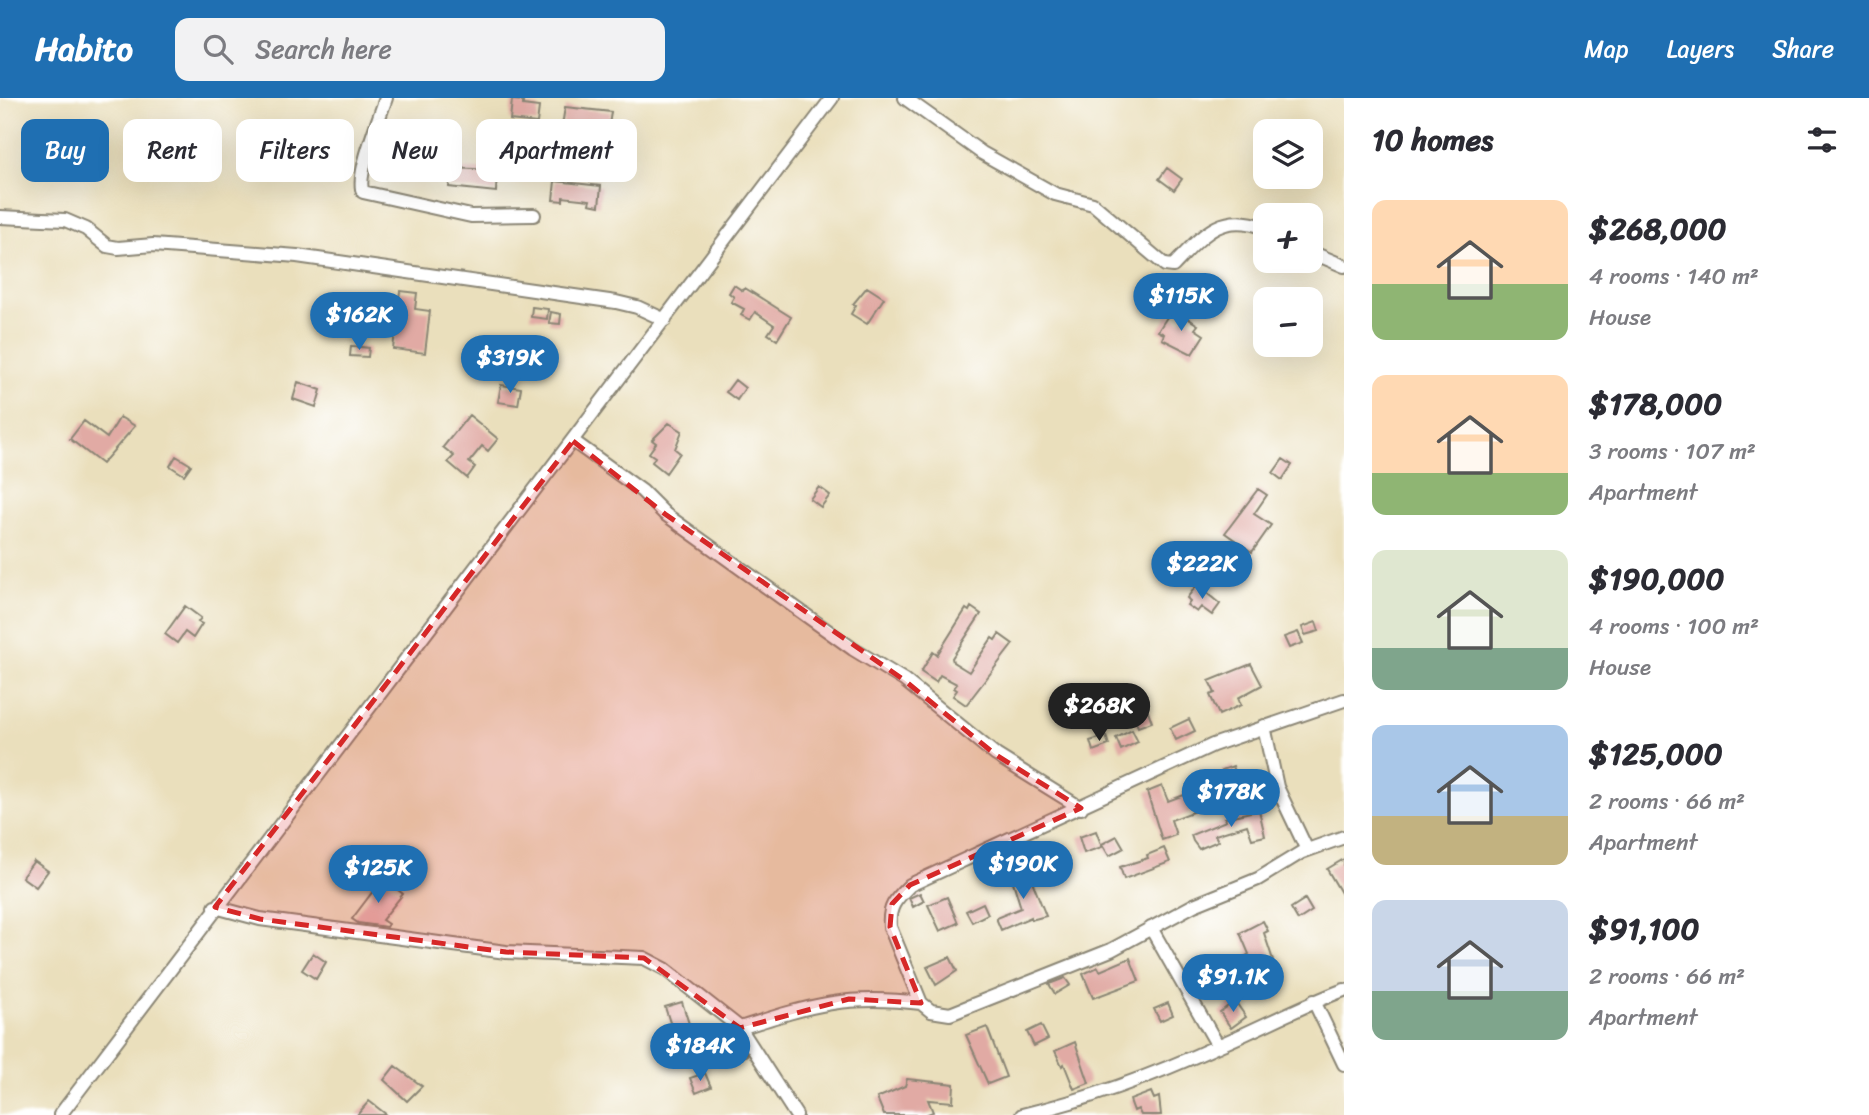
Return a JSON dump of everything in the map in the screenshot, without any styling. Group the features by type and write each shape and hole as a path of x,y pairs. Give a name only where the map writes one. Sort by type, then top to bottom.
{"street":[{"path":"386,98 364,168 360,187 363,192 471,216 534,215"},
{"path":"60,1115 215,907 832,98"},
{"path":"905,98 982,153 1055,194 1093,204 1166,265 1173,266 1217,225 1245,221 1253,224"},
{"path":"0,217 65,220 86,229 107,246 118,248 153,245 296,256 616,302 637,307 665,320"},
{"path":"1323,257 1344,266"},
{"path":"573,441 642,491 666,514 853,649 904,680 996,755 1081,808"},
{"path":"921,1003 890,927 888,914 892,904 910,885 1213,745 1264,726 1341,706"},
{"path":"1264,726 1277,787 1307,850"},
{"path":"740,1028 821,1003 849,999 877,998 921,1003 940,1014 961,1012 1111,950 1194,905 1258,879 1307,850 1344,837"},
{"path":"215,907 260,919 506,952 644,958 665,969 740,1028 796,1115"},
{"path":"1151,928 1218,1046"},
{"path":"1022,1115 1056,1107 1131,1081 1344,990"},
{"path":"1314,1001 1344,1064"}],"highlighted area":[{"path":"573,441 665,514 904,680 996,755 1081,808 910,885 892,904 890,927 921,1003 849,999 740,1028 644,958 506,952 260,919 215,907"}],"building":[{"path":"512,100 539,107 538,119 510,119"},
{"path":"565,107 611,112 610,119 563,119"},
{"path":"1167,168 1182,179 1174,190 1159,179"},
{"path":"462,169 476,169 476,182 496,182 496,192 449,187 449,182 462,182"},
{"path":"555,182 601,186 599,206 589,204 590,200 563,197 563,201 553,200"},
{"path":"734,285 743,291 745,288 791,317 777,340 768,334 774,325 755,312 750,320 741,315 744,309 731,302 734,297 729,293"},
{"path":"867,287 884,298 867,324 851,314 856,305 853,304"},
{"path":"400,291 417,293 415,309 430,311 425,353 393,349"},
{"path":"532,307 548,309 547,319 531,317"},
{"path":"551,312 561,314 560,324 549,323"},
{"path":"1169,314 1181,321 1184,316 1198,325 1195,329 1204,335 1192,354 1162,339 1164,334 1158,331"},
{"path":"351,346 369,348 368,357 350,356"},
{"path":"735,380 745,388 737,400 726,392"},
{"path":"298,382 321,390 316,407 293,399"},
{"path":"501,385 521,388 518,405 498,402"},
{"path":"469,415 498,439 488,451 482,446 469,462 475,467 467,478 448,462 454,456 443,447"},
{"path":"120,417 135,426 102,464 70,439 84,421 107,438"},
{"path":"669,423 682,431 675,449 680,453 666,473 652,462 655,457 649,453 656,443 652,440"},
{"path":"176,456 191,465 184,475 170,466"},
{"path":"1283,459 1292,465 1282,480 1273,473"},
{"path":"819,487 830,495 821,507 810,499"},
{"path":"1258,489 1267,495 1254,514 1271,525 1252,552 1225,533"},
{"path":"1197,585 1220,604 1212,615 1201,607 1197,612 1187,605 1190,601 1187,598"},
{"path":"185,606 201,618 198,622 202,624 193,638 185,632 177,643 165,634"},
{"path":"971,607 981,614 952,658 953,662 969,672 992,638 995,640 999,634 1013,644 966,705 953,696 957,684 940,675 936,682 921,672 933,652 937,655 966,609 969,611"},
{"path":"1316,622 1319,631 1305,635 1302,627"},
{"path":"1298,632 1303,643 1289,648 1284,637"},
{"path":"1251,664 1262,685 1238,698 1241,705 1219,715 1210,695 1215,693 1209,681"},
{"path":"1148,711 1152,722 1138,727 1134,717"},
{"path":"1189,719 1195,731 1176,740 1170,728"},
{"path":"1132,730 1138,742 1121,750 1116,738"},
{"path":"1106,736 1109,745 1093,751 1090,741"},
{"path":"1233,766 1239,784 1229,787 1222,770"},
{"path":"1162,786 1168,801 1192,792 1198,810 1171,820 1176,835 1162,840 1147,792"},
{"path":"1259,810 1265,836 1252,839 1247,825 1215,835 1218,841 1199,849 1193,841 1191,835 1226,821 1225,818"},
{"path":"1096,831 1102,847 1084,853 1079,837"},
{"path":"1117,836 1124,848 1109,856 1102,844"},
{"path":"1164,848 1170,862 1124,879 1120,867 1148,858 1147,855"},
{"path":"1344,859 1344,898 1327,869"},
{"path":"34,861 48,871 36,887 22,877"},
{"path":"1026,866 1046,916 1031,920 1031,917 1001,930 996,918 1021,908 1010,872"},
{"path":"383,878 403,894 382,920 388,924 386,927 358,923 352,919"},
{"path":"920,893 924,901 913,907 909,898"},
{"path":"947,897 958,923 940,931 928,905"},
{"path":"1305,899 1312,911 1298,920 1291,908"},
{"path":"983,903 988,914 972,922 966,911"},
{"path":"1263,921 1268,931 1264,933 1273,960 1252,966 1233,978 1227,968 1249,954 1240,933"},
{"path":"313,953 326,962 316,979 302,970"},
{"path":"950,957 957,971 936,985 927,967"},
{"path":"1130,958 1139,981 1093,998 1083,974 1098,967 1100,971"},
{"path":"1065,978 1070,985 1055,994 1049,984"},
{"path":"1235,1001 1246,1017 1231,1028 1220,1012"},
{"path":"682,1002 690,1027 673,1032 665,1007"},
{"path":"1168,1003 1173,1015 1160,1021 1154,1009"},
{"path":"1041,1025 1048,1039 1034,1046 1027,1032"},
{"path":"987,1027 1006,1077 988,1084 966,1035"},
{"path":"737,1039 747,1055 742,1058 733,1041"},
{"path":"1075,1042 1089,1083 1074,1089 1064,1064 1062,1066 1055,1051"},
{"path":"395,1066 422,1086 407,1101 384,1080"},
{"path":"705,1073 711,1087 696,1093 690,1078"},
{"path":"907,1079 954,1084 953,1102 928,1100 933,1112 925,1115 884,1115 877,1098 905,1086"},
{"path":"1151,1092 1154,1099 1159,1097 1161,1115 1141,1115 1138,1109 1134,1111 1130,1100"},
{"path":"369,1101 387,1115 357,1115"}]}
